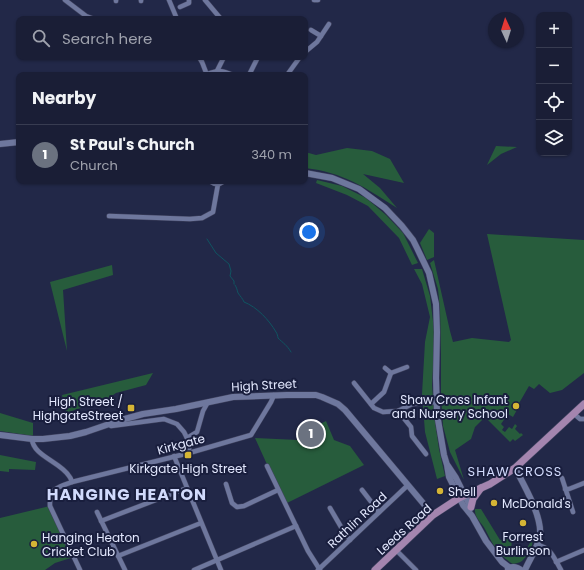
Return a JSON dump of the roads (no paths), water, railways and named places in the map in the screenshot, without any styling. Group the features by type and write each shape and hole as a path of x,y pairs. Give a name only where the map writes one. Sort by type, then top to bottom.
{"main road":[{"path":"0,144 16,142"},
{"path":"308,174 332,178 359,189 385,208 413,240 429,273 436,304 437,402 444,455 449,477 462,497 471,507"},
{"name":"High Street","path":"0,435 32,439 70,436 144,414 176,409 233,396 322,396 346,410 433,515"},
{"name":"Leeds Road","path":"374,570 433,515 462,497 501,478 515,468 583,404"},
{"path":"520,477 520,468 523,461"},
{"path":"462,497 463,505 472,516 486,541 507,569 519,569 528,562 533,555 540,534 538,520 529,494 515,468"},
{"path":"472,516 471,507 473,500 481,488"},
{"path":"526,570 528,562"}],"street":[{"path":"65,0 86,16"},
{"path":"169,0 176,16"},
{"path":"180,7 189,3 189,0"},
{"path":"205,0 218,16"},
{"path":"308,50 317,42 329,24"},
{"path":"311,30 321,36"},
{"path":"201,60 206,72"},
{"path":"217,70 222,60"},
{"path":"250,72 256,60"},
{"path":"289,72 297,60"},
{"path":"213,72 217,70 226,72"},
{"path":"109,216 202,218 212,212 219,184"},
{"path":"371,404 384,392 391,373 407,367"},
{"path":"385,368 391,373"},
{"path":"354,383 376,409 383,412 398,411 412,404 437,402"},
{"name":"Kirkgate","path":"80,570 50,506 52,491 62,485 72,482 188,453 251,435 274,395"},
{"path":"187,438 197,432 203,411 208,402"},
{"path":"398,411 411,427 412,436 426,454"},
{"path":"573,413 580,419 584,420"},
{"path":"101,428 125,423 164,419 177,424 184,432 189,445 188,453"},
{"path":"32,439 32,444 37,450 64,470 72,482"},
{"path":"174,456 221,570"},
{"path":"267,466 308,551 319,570"},
{"path":"562,478 573,512"},
{"path":"565,489 569,489 584,483"},
{"path":"226,484 232,503 237,507 244,506 278,490"},
{"name":"Rathlin Road","path":"319,570 408,485"},
{"path":"101,521 188,488"},
{"path":"362,490 380,512"},
{"path":"330,508 350,540"},
{"path":"97,512 125,570"},
{"path":"118,556 201,523"},
{"path":"194,570 296,526"},
{"path":"537,545 549,550 561,570"},
{"path":"396,550 416,570"},
{"path":"556,562 584,550"}],"waterway":[{"path":"207,239 216,253 229,264 231,271 230,276 234,281 234,284"},
{"path":"235,285 244,302 254,307 270,323 278,338 291,352"}],"place":[{"name":"Shaw Cross Infant and Nursery School","path":"516,406"},
{"name":"High Street / HighgateStreet","path":"131,408"},
{"name":"St Paul's Church","path":"311,434"},
{"name":"Kirkgate High Street","path":"188,455"},
{"name":"Shell","path":"440,491"},
{"name":"McDonald's","path":"494,503"},
{"name":"Forrest Burlinson","path":"523,523"},
{"name":"Hanging Heaton Cricket Club","path":"34,544"}],"district":[{"name":"SHAW CROSS","path":"515,471"},
{"name":"HANGING HEATON","path":"127,494"}]}
